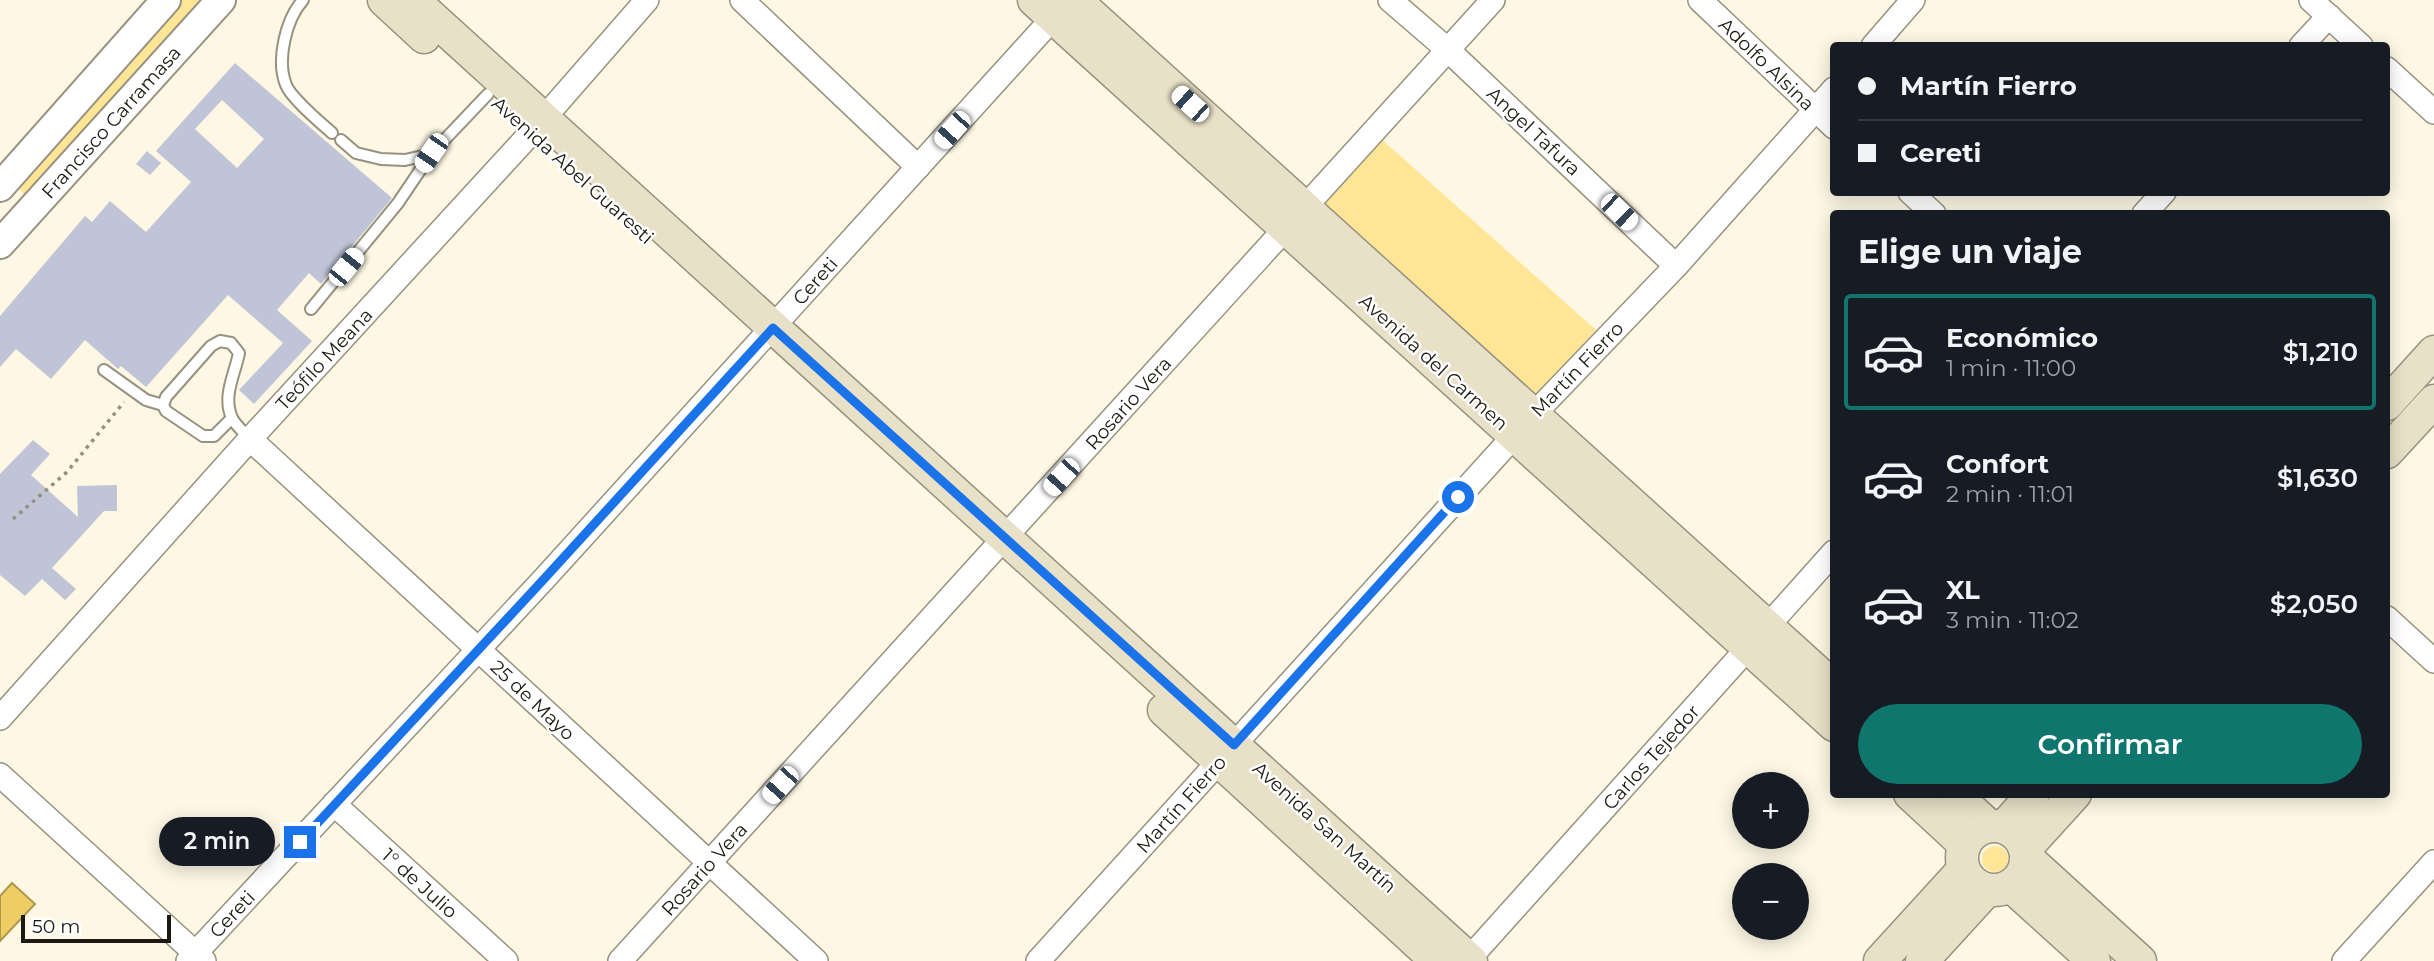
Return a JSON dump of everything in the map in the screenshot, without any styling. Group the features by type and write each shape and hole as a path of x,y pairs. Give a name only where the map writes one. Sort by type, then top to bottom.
{"main road":[{"name":"Avenida Abel Guaresti","path":"384,0 488,94 537,126"},
{"name":"Avenida Abel Guaresti","path":"413,0 537,126 768,334"},
{"name":"Avenida del Carmen","path":"1058,4 1758,637 1830,720"},
{"name":"Avenida San Martín","path":"768,334 1227,753 1469,960"},
{"path":"2390,401 2434,352"},
{"path":"2390,450 2434,401"},
{"name":"Avenida del Carmen","path":"1758,637 1830,684"},
{"name":"Avenida San Martín","path":"1227,753 1437,961"},
{"path":"1915,798 1986,857 2094,961"},
{"path":"1956,798 1986,857 2019,879 2025,869 2026,854 2072,798"},
{"path":"1922,961 1986,857 2030,798"},
{"path":"2026,854 2140,961"},
{"path":"1880,961 1986,857"}],"street":[{"name":"Francisco Carramasa","path":"0,187 166,0"},
{"name":"Francisco Carramasa","path":"4,230 221,0"},
{"name":"Teófilo Meana","path":"0,718 250,439 537,126 647,0"},
{"path":"742,0 918,167"},
{"name":"Angel Tafura","path":"1390,0 1448,50 1676,265"},
{"name":"Rosario Vera","path":"620,961 1493,0"},
{"name":"Adolfo Alsina","path":"1700,0 1830,123"},
{"path":"1876,42 1913,0"},
{"path":"2311,0 2357,42"},
{"name":"Cereti","path":"196,958 334,804 768,334 918,167 1058,4"},
{"path":"2305,42 2329,16"},
{"path":"2390,72 2434,111"},
{"name":"Martín Fierro","path":"1038,961 1524,425 1676,265 1830,93"},
{"path":"1914,196 1930,210"},
{"path":"2148,210 2160,196"},
{"name":"25 de Mayo","path":"250,439 816,961"},
{"name":"Carlos Tejedor","path":"1469,960 1830,556"},
{"path":"2390,621 2434,660"},
{"path":"0,775 196,958"},
{"name":"1° de Julio","path":"334,804 506,961"},
{"path":"2344,961 2434,862"}],"lane":[{"path":"303,0 286,30 282,58 286,85 313,116 356,153 381,159 405,160 431,153"},
{"path":"311,309 398,203 431,153 488,94"},
{"path":"163,405 166,397 211,346 220,341 231,343 239,353 229,385 232,418 250,439"},
{"path":"104,370 146,400 163,405 166,411 203,436 214,436 232,418"}],"path":[{"path":"13,519 67,472 134,392"}],"shaded area":[{"path":"178,0 204,0 26,196 12,182"},
{"path":"1380,138 1596,330 1537,395 1322,202"},
{"path":"1995,846 2004,850 2008,859 2004,868 1995,872 1986,868 1982,859 1986,850"},
{"path":"12,883 35,904 0,941 0,896"}],"building":[{"path":"235,63 392,198 321,284 309,273 277,310 312,341 254,404 239,390 283,343 228,295 146,387 121,366 118,369 85,340 51,379 16,349 0,367 0,316 85,216 92,222 110,201 146,232 191,182 156,151","holes":["222,100 264,139 237,168 195,129"]},
{"path":"147,151 161,163 150,175 136,164"},
{"path":"33,440 50,454 31,475 78,517 77,486 117,485 117,511 104,511 52,568 76,589 65,600 42,579 25,596 0,575 0,474"}],"route":[{"path":"300,842 773,328 1234,745 1458,497"}]}
